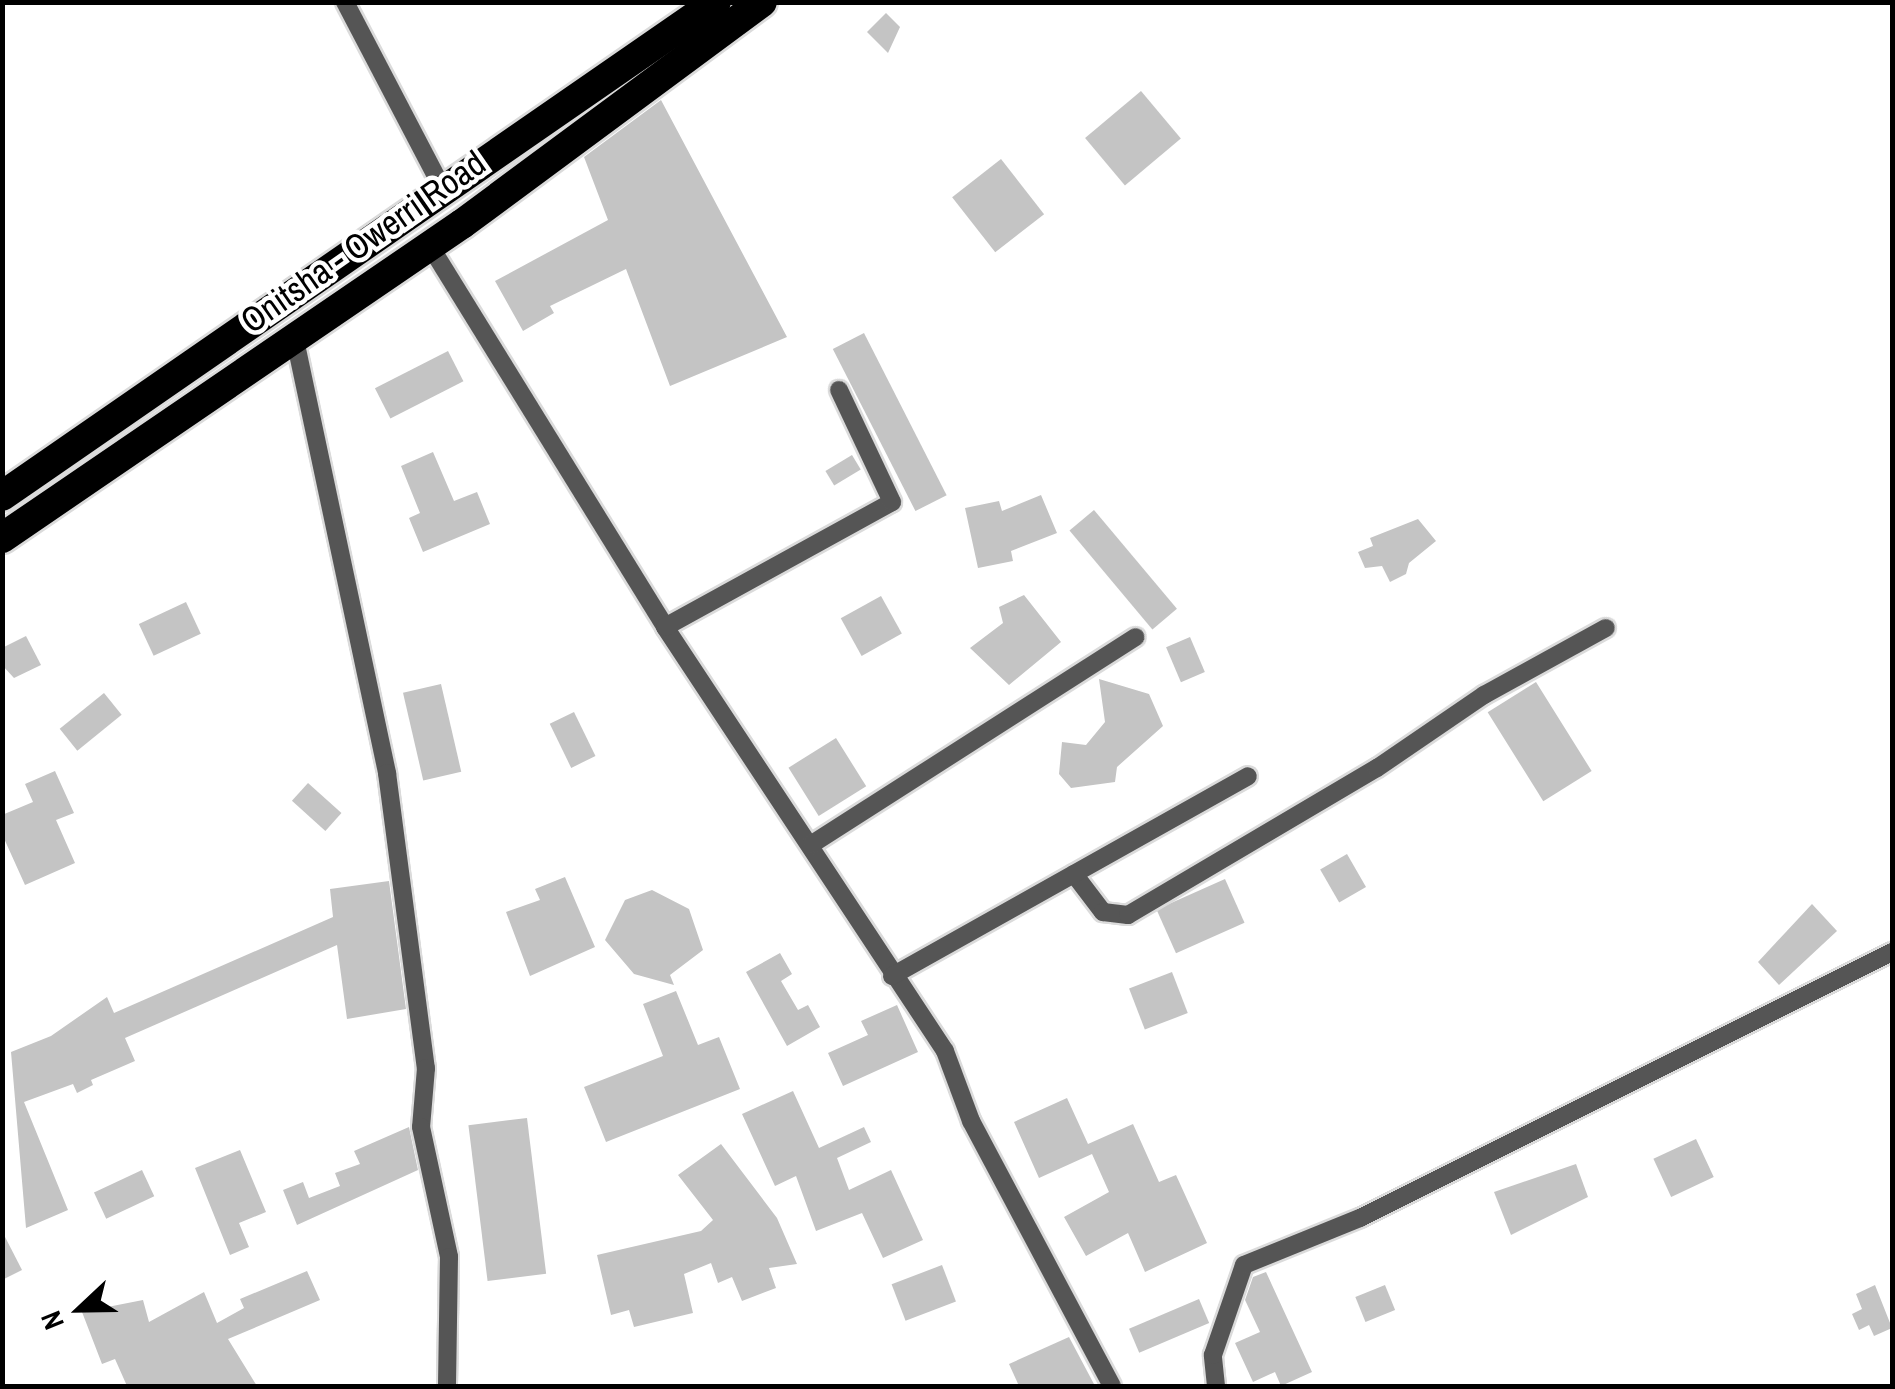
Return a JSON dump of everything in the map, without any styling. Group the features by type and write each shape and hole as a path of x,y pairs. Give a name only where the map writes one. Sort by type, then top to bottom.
{"highway":[{"name":"Onitsha - Owerri Road","path":"2,496 446,195 716,2"},
{"name":"Onitsha - Owerri Road","path":"2,538 294,334 430,246 762,2"}],"street":[{"path":"345,2 446,195"},
{"path":"430,246 666,627 812,844 892,976 945,1051 970,1121 1112,1386"},
{"path":"294,334 387,773 426,1068 421,1127 449,1257 448,1386"},
{"path":"666,627 892,502 839,390"},
{"path":"1074,874 1110,917 1128,915 1377,768 1484,695 1606,628"},
{"path":"812,844 1136,637"},
{"path":"892,976 1248,776"},
{"path":"1216,1386 1213,1356 1244,1266 1360,1218 1892,952"}],"building":[{"path":"886,13 900,27 888,53 867,32"},
{"path":"1141,91 1181,138 1125,185 1085,138"},
{"path":"661,100 787,337 670,386 626,269 550,306 554,313 523,331 495,281 608,220 584,157"},
{"path":"1001,159 1044,214 995,252 952,197"},
{"path":"864,333 947,495 915,511 833,349"},
{"path":"448,351 463,381 390,419 375,388"},
{"path":"433,452 454,501 477,492 490,524 423,552 409,518 420,513 401,466"},
{"path":"852,455 861,470 834,486 825,471"},
{"path":"1041,495 1057,533 1011,551 1013,561 978,568 965,508 999,501 1002,511"},
{"path":"1094,510 1177,609 1152,629 1069,531"},
{"path":"1418,519 1436,541 1409,563 1406,574 1390,582 1382,566 1365,568 1358,552 1373,546 1370,538"},
{"path":"1024,595 1061,642 1009,685 970,648 1003,623 999,607"},
{"path":"881,596 902,634 862,656 841,618"},
{"path":"186,602 201,634 154,656 139,624"},
{"path":"26,636 41,665 14,678 2,665 2,648"},
{"path":"1190,637 1205,672 1181,682 1166,647"},
{"path":"1099,679 1149,694 1163,726 1117,767 1115,782 1071,788 1059,774 1062,742 1086,745 1105,722"},
{"path":"1536,682 1592,771 1543,801 1488,712"},
{"path":"441,684 461,772 423,780 403,693"},
{"path":"104,693 122,715 77,751 60,729"},
{"path":"574,712 595,756 571,768 550,724"},
{"path":"836,738 866,786 819,816 789,768"},
{"path":"55,771 74,813 56,820 75,863 25,885 2,834 2,815 33,802 25,784"},
{"path":"308,783 341,813 325,831 292,801"},
{"path":"1347,854 1366,887 1339,902 1320,869"},
{"path":"565,877 595,947 530,976 506,912 540,900 535,889"},
{"path":"1225,879 1245,923 1176,953 1156,910"},
{"path":"389,881 406,1009 347,1019 337,945 125,1038 135,1061 91,1080 93,1085 77,1093 73,1084 24,1102 68,1210 26,1228 11,1052 51,1036 107,997 114,1013 333,917 330,889"},
{"path":"652,890 689,909 703,950 670,975 674,985 634,974 605,940 625,900"},
{"path":"1812,904 1837,931 1779,985 1758,962"},
{"path":"780,953 792,974 781,981 798,1010 808,1005 820,1027 787,1046 746,972"},
{"path":"1172,972 1188,1013 1145,1030 1129,988"},
{"path":"676,991 698,1045 719,1037 740,1089 606,1142 584,1087 663,1056 643,1004"},
{"path":"897,1005 918,1052 843,1086 828,1053 868,1035 861,1021"},
{"path":"793,1091 819,1148 864,1127 871,1142 837,1158 849,1190 891,1170 923,1240 883,1258 862,1213 816,1231 796,1176 775,1186 742,1114"},
{"path":"1067,1098 1088,1144 1133,1124 1159,1182 1176,1175 1207,1243 1145,1272 1128,1233 1086,1256 1064,1217 1109,1192 1092,1154 1039,1178 1014,1122"},
{"path":"527,1118 546,1274 488,1281 468,1125"},
{"path":"409,1127 418,1170 297,1225 283,1190 303,1182 309,1198 340,1186 335,1173 360,1164 354,1151"},
{"path":"1696,1139 1714,1177 1671,1197 1653,1159"},
{"path":"721,1144 777,1218 797,1264 769,1268 776,1288 742,1301 732,1277 718,1283 711,1263 684,1274 693,1313 634,1327 629,1310 611,1315 597,1255 701,1231 713,1220 678,1175"},
{"path":"240,1150 266,1212 239,1223 249,1247 230,1255 195,1168"},
{"path":"1576,1164 1588,1197 1511,1235 1494,1192"},
{"path":"142,1170 154,1196 106,1219 94,1192"},
{"path":"2,1231 22,1270 2,1280"},
{"path":"942,1265 956,1301 906,1321 892,1284"},
{"path":"307,1271 320,1300 228,1339 257,1386 127,1386 115,1359 102,1364 82,1312 143,1300 149,1322 204,1292 217,1323 244,1308 240,1299"},
{"path":"1266,1272 1312,1372 1281,1386 1275,1372 1253,1382 1235,1343 1260,1332 1245,1300 1253,1277"},
{"path":"1385,1285 1395,1310 1365,1322 1355,1297"},
{"path":"1875,1285 1892,1328 1874,1336 1869,1325 1859,1330 1852,1314 1862,1309 1856,1294"},
{"path":"1199,1299 1209,1323 1139,1353 1129,1329"},
{"path":"1069,1337 1095,1386 1019,1386 1009,1364"}]}
